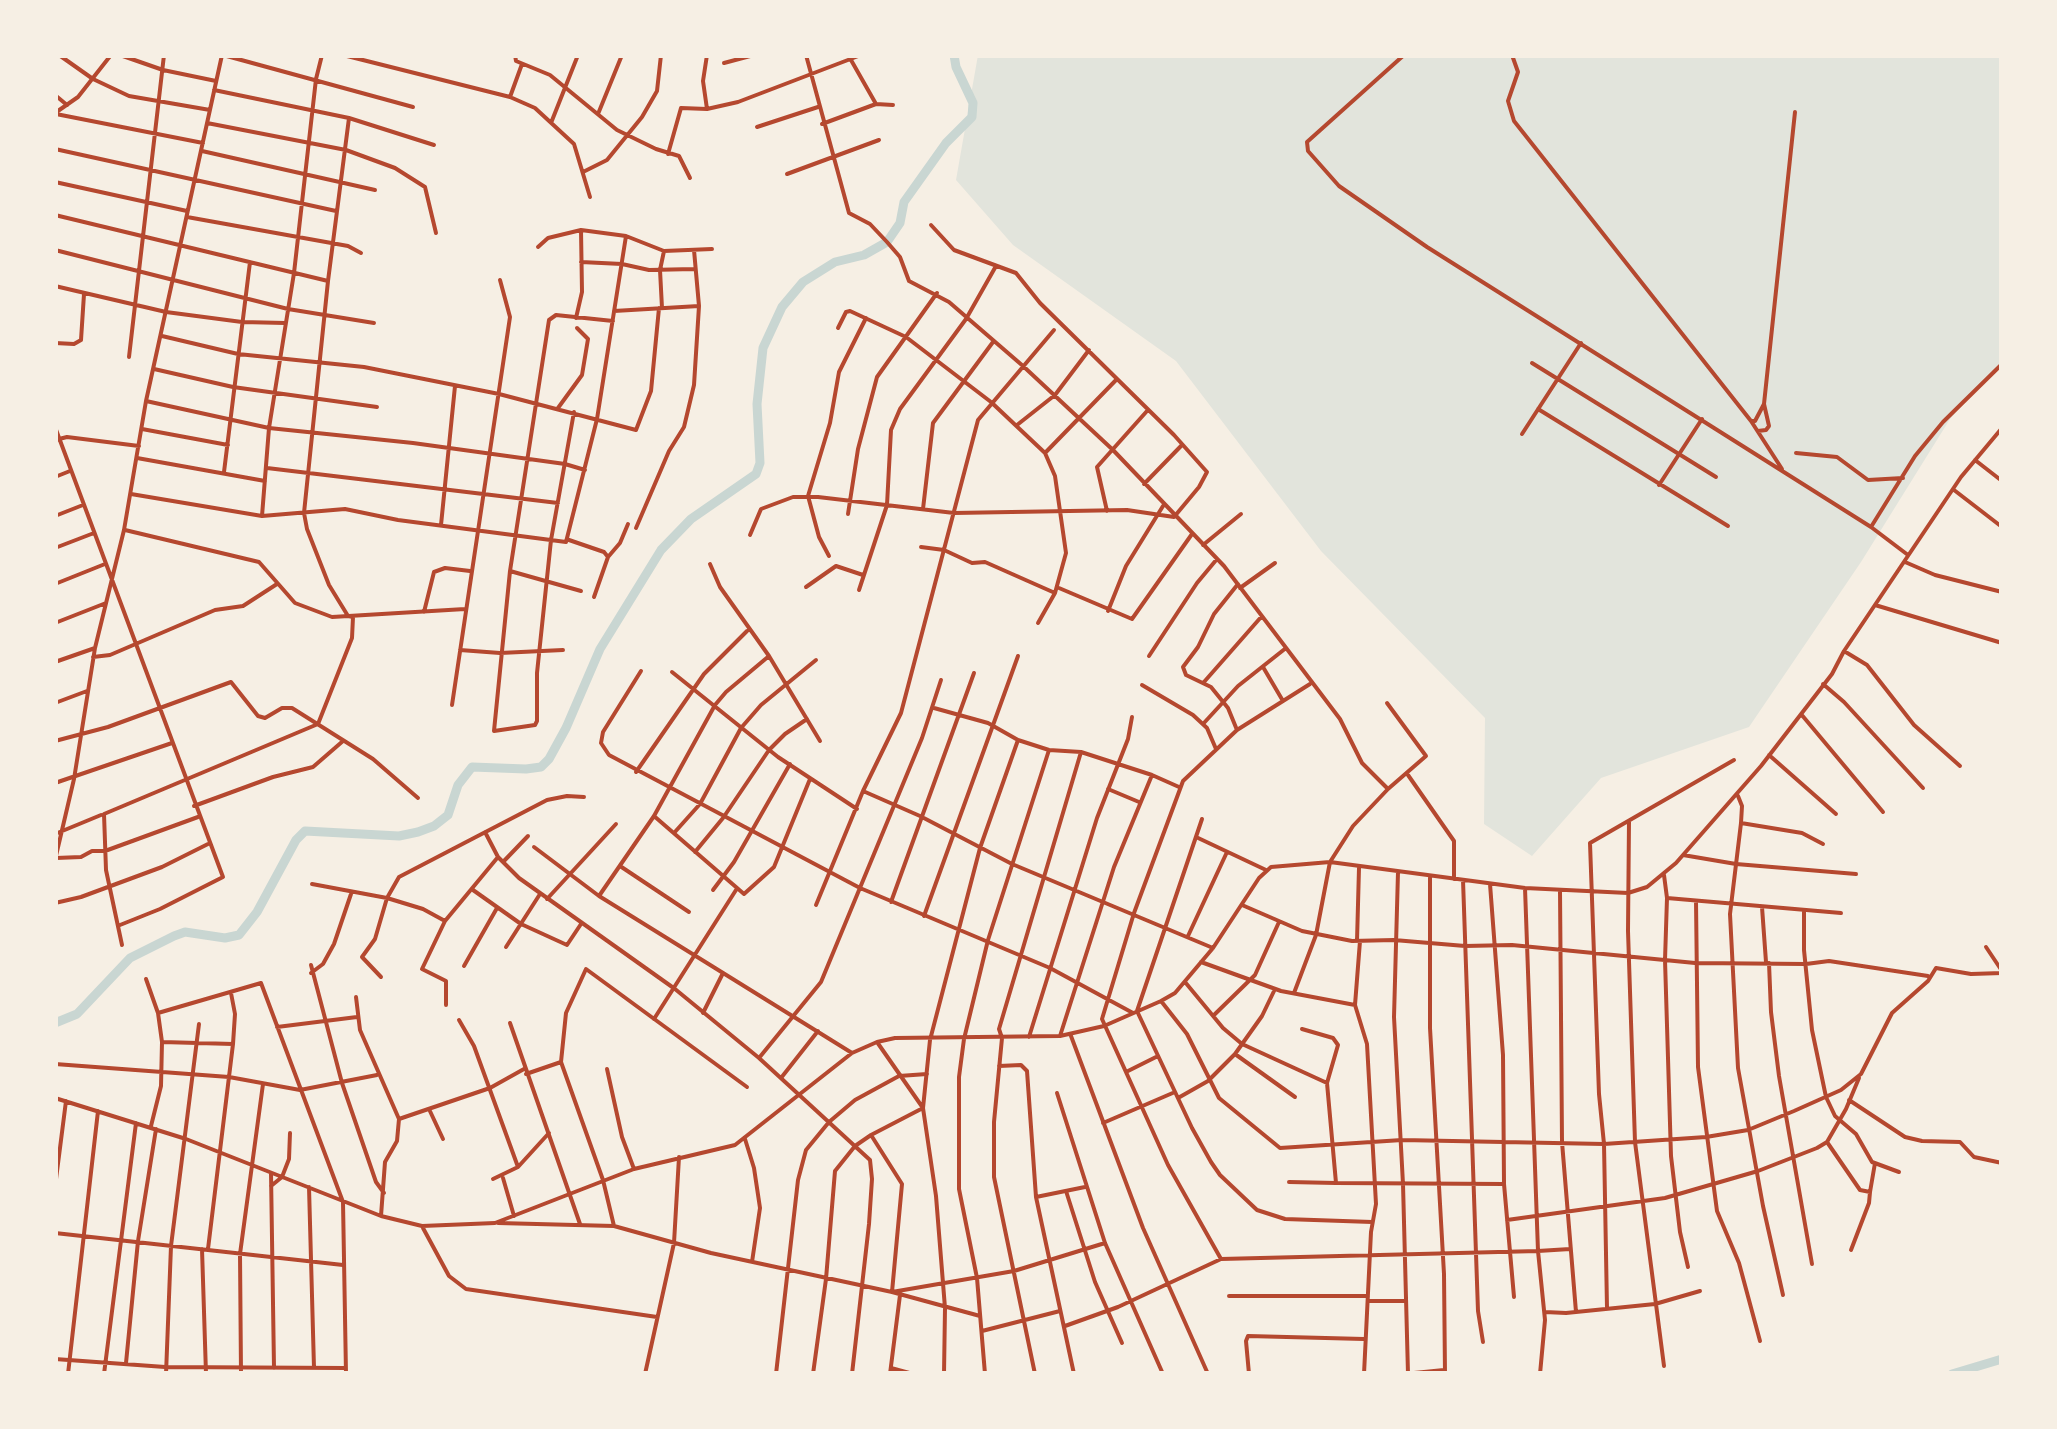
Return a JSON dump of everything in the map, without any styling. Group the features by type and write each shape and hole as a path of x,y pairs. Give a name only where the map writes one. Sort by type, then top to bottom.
{"street":[{"path":"58,55 92,79 129,96 210,110"},
{"path":"55,114 111,55"},
{"path":"120,55 162,70 216,81"},
{"path":"129,357 164,55"},
{"path":"198,816 105,851 55,859 74,779 93,657 124,530 146,402 222,55 413,107"},
{"path":"265,66 268,55"},
{"path":"262,516 269,428 322,55"},
{"path":"343,55 510,97 536,108 574,144 590,197"},
{"path":"515,55 514,60 550,75 628,136 682,158 690,178"},
{"path":"551,123 578,55"},
{"path":"598,114 622,55"},
{"path":"583,172 607,160 658,91 661,55"},
{"path":"707,55 702,81 707,108"},
{"path":"724,63 754,55"},
{"path":"806,55 849,213 870,224 900,256 909,281 937,293 1055,395 1217,559 1340,719 1362,763 1388,789"},
{"path":"668,154 681,108 707,108 746,100 861,55"},
{"path":"1404,55 1307,142 1308,151 1358,202 1870,526 1908,555"},
{"path":"1512,55 1518,72 1508,101 1514,121 1751,421 1784,472"},
{"path":"850,60 876,104"},
{"path":"510,97 522,64"},
{"path":"214,90 349,118 434,146"},
{"path":"55,95 67,105"},
{"path":"822,124 876,104 893,105"},
{"path":"757,127 818,107"},
{"path":"1751,421 1758,417 1764,404 1795,112"},
{"path":"55,114 203,144"},
{"path":"349,118 304,513 306,529 329,585 348,616 354,617"},
{"path":"207,123 346,150 416,178 428,193 436,233"},
{"path":"786,174 879,140"},
{"path":"55,149 336,211"},
{"path":"202,150 375,190"},
{"path":"55,182 355,248 361,253"},
{"path":"55,215 328,281"},
{"path":"931,225 947,246 1016,272 1040,303 1174,434 1207,472 1174,517"},
{"path":"576,318 582,292 581,230"},
{"path":"538,247 548,238 581,230 626,236 664,251 712,249"},
{"path":"569,540 597,419 626,236"},
{"path":"55,250 288,309 374,323"},
{"path":"636,528 658,473 684,427 694,385 699,306 694,250"},
{"path":"162,336 238,354 320,362 499,394 636,430 651,392 664,251"},
{"path":"224,472 250,262"},
{"path":"580,262 660,270 694,269"},
{"path":"858,590 887,505 891,430 900,409 966,319 997,264"},
{"path":"452,706 510,317 500,280"},
{"path":"55,286 166,312 285,323"},
{"path":"848,514 878,377 937,293"},
{"path":"55,342 74,344 81,340 84,294"},
{"path":"614,311 699,306"},
{"path":"838,328 848,310 906,337 991,402 1044,453 1055,476 1066,552 1056,590 1038,624"},
{"path":"574,412 551,540 537,721 494,731 510,571 549,320 556,315 613,320"},
{"path":"830,556 808,496 830,423 839,372 866,318"},
{"path":"558,408 582,375 588,339 577,328"},
{"path":"816,904 863,791 901,713 978,420 1054,330"},
{"path":"923,509 930,431 963,379 993,342"},
{"path":"1522,434 1581,343"},
{"path":"1017,425 1055,395 1089,350"},
{"path":"1532,363 1716,477"},
{"path":"1870,526 1915,456 1958,404 1975,393 2002,364"},
{"path":"154,368 233,387 376,407"},
{"path":"1044,453 1117,380"},
{"path":"441,525 455,386"},
{"path":"146,402 269,428 565,464 586,470"},
{"path":"1758,431 1769,426 1764,404"},
{"path":"1538,409 1728,526"},
{"path":"1107,510 1097,467 1147,411"},
{"path":"1660,484 1702,419"},
{"path":"55,427 223,877 120,925"},
{"path":"142,429 228,445"},
{"path":"495,1223 634,1169 721,1150 745,1140 852,1053 877,1042 895,1038 1060,1036 1104,1026 1161,1002 1185,982 1266,870 1276,866 1330,862 1525,888 1628,892 1647,888 1684,855 1802,714 1908,555 1975,460 2001,431"},
{"path":"57,439 139,446"},
{"path":"1144,484 1181,446"},
{"path":"1796,453 1837,457 1868,480 1903,478"},
{"path":"137,458 265,481"},
{"path":"1975,460 2002,481"},
{"path":"267,468 558,503"},
{"path":"55,477 70,471"},
{"path":"1954,490 2002,526"},
{"path":"131,494 262,516 345,510 561,543 569,540 608,557"},
{"path":"750,535 761,509 793,497 808,496 954,513 1107,510 1174,517"},
{"path":"55,516 83,505"},
{"path":"1108,611 1126,566 1163,506"},
{"path":"1203,545 1241,514"},
{"path":"594,597 608,557 620,543 628,524"},
{"path":"124,530 249,558 258,562 295,602 332,617 465,609"},
{"path":"55,548 94,533"},
{"path":"921,547 944,550 972,563 986,562 1108,611 1136,618 1192,534"},
{"path":"1149,656 1196,583 1217,559"},
{"path":"1905,562 1936,575 2002,592"},
{"path":"55,584 105,564"},
{"path":"710,564 720,587 769,656 820,741"},
{"path":"1237,730 1224,703 1204,682 1186,675 1184,662 1198,646 1214,614 1239,586 1275,564"},
{"path":"806,587 836,566 864,576"},
{"path":"424,612 434,572 445,568 470,570"},
{"path":"510,571 581,590"},
{"path":"93,657 110,655 215,610 243,606 277,584"},
{"path":"55,623 106,604"},
{"path":"1875,605 2002,643"},
{"path":"1204,682 1262,616"},
{"path":"58,834 318,724 352,638 354,617"},
{"path":"636,772 715,660 748,630"},
{"path":"55,662 95,648"},
{"path":"1203,724 1286,648"},
{"path":"460,650 563,650"},
{"path":"1844,650 1867,665 1914,725 1960,766"},
{"path":"599,896 654,816 715,705 769,656"},
{"path":"924,916 1018,656"},
{"path":"674,833 700,804 741,728 816,660"},
{"path":"1262,667 1283,701"},
{"path":"641,671 609,720 601,743 608,755 860,888 988,940 1135,1012 1220,1175 1257,1210 1285,1219 1372,1222"},
{"path":"672,672 769,750 857,809"},
{"path":"891,902 974,673"},
{"path":"760,1058 821,982 941,680"},
{"path":"55,741 159,710 231,682 258,716 266,718 287,706 385,768 418,798"},
{"path":"1221,1259 1175,1180 1104,1026 1103,1016 1179,788 1237,730 1312,683"},
{"path":"1823,684 1923,788"},
{"path":"1142,686 1194,715 1216,749"},
{"path":"55,703 86,691"},
{"path":"1294,994 1316,935 1330,862 1353,826 1426,756 1388,703"},
{"path":"933,708 994,727 1018,740 1049,750 1081,752 1179,788"},
{"path":"1802,714 1883,812"},
{"path":"1028,1037 1108,789 1128,740 1132,717"},
{"path":"696,852 769,750 808,719"},
{"path":"194,806 312,766 345,740"},
{"path":"944,1374 945,1308 924,1108 930,1040 980,848 1018,740"},
{"path":"55,783 172,743"},
{"path":"985,1374 977,1278 959,1188 958,1115 964,1040 988,940 1049,750"},
{"path":"1034,1374 992,1159 1002,1038 999,1029 1081,752"},
{"path":"1769,755 1836,814"},
{"path":"1607,1308 1590,843 1734,760"},
{"path":"713,890 790,764"},
{"path":"1060,1036 1104,900 1152,775"},
{"path":"1408,775 1454,841 1454,879"},
{"path":"654,816 744,894 771,872 810,779"},
{"path":"1108,789 1139,802"},
{"path":"863,791 1012,864 1213,948"},
{"path":"1738,794 1741,822 1731,904 1738,1068 1783,1295"},
{"path":"381,977 362,957 374,939 387,898 399,878 548,800 584,798"},
{"path":"104,814 105,851 122,944"},
{"path":"1135,1012 1202,819"},
{"path":"1629,820 1628,957 1635,1142 1664,1366"},
{"path":"1741,822 1802,833 1823,844"},
{"path":"548,899 616,824"},
{"path":"485,832 501,860 540,894 674,989 760,1058 872,1165 852,1374"},
{"path":"446,1006 446,981 422,969 445,922 528,836"},
{"path":"1196,837 1266,870"},
{"path":"55,903 162,867 209,843"},
{"path":"534,847 599,896 852,1053"},
{"path":"1188,936 1227,852"},
{"path":"1684,855 1736,864 1856,874"},
{"path":"620,866 689,912"},
{"path":"1359,868 1355,1005 1366,1044 1376,1184 1364,1374"},
{"path":"1398,872 1394,940 1407,1374 1445,1372 1428,943 1430,876"},
{"path":"1664,875 1671,1140 1680,1232 1688,1266"},
{"path":"1463,880 1483,1342"},
{"path":"312,884 387,898 445,922"},
{"path":"1490,884 1503,1054 1504,1184 1514,1297"},
{"path":"1525,888 1538,1252 1545,1312 1540,1374"},
{"path":"472,890 520,924 567,945 581,924"},
{"path":"654,1018 736,890"},
{"path":"1560,890 1562,1142 1576,1312"},
{"path":"312,973 323,964 334,944 351,892"},
{"path":"506,947 540,894"},
{"path":"1667,898 1841,913"},
{"path":"1696,901 1698,1067 1706,1137 1717,1211 1739,1264 1760,1341"},
{"path":"1242,906 1316,935 1359,941 1525,946 1696,963 1832,961 1930,976"},
{"path":"1762,906 1771,1012 1812,1264"},
{"path":"464,966 497,908"},
{"path":"1804,910 1812,1030 1826,1097 1838,1119 1856,1134 1876,1164 1899,1172"},
{"path":"1214,1016 1260,968 1278,922"},
{"path":"1508,1220 1568,1214 1677,1194 1758,1170 1827,1142 1892,1013 1928,982 1936,968 1971,974 2002,972 1986,946"},
{"path":"1201,962 1274,989 1355,1005"},
{"path":"310,965 342,1083 376,1182 384,1193"},
{"path":"614,1226 604,1180 561,1062 566,1013 586,969 747,1086"},
{"path":"703,1013 723,973"},
{"path":"126,1364 138,1241 162,1071 158,1013 146,979"},
{"path":"1185,982 1242,1044 1327,1083"},
{"path":"55,1360 126,1364 166,1371 239,1366 346,1371 343,1202 261,983 158,1013"},
{"path":"1103,1122 1208,1081 1235,1054 1274,989"},
{"path":"206,1374 205,1249 229,1077 235,1014 231,993"},
{"path":"356,997 360,1030 399,1119 397,1141 385,1162 381,1216"},
{"path":"1161,1002 1187,1034 1218,1098 1280,1148 1402,1140 1604,1144 1706,1137 1748,1130 1841,1090 1861,1074"},
{"path":"278,1026 359,1017"},
{"path":"459,1020 474,1046 518,1167"},
{"path":"510,1023 580,1224"},
{"path":"166,1371 171,1246 199,1024"},
{"path":"1302,1028 1336,1041 1338,1049 1327,1083 1336,1183"},
{"path":"781,1078 818,1031"},
{"path":"1070,1034 1167,1284 1208,1374"},
{"path":"162,1042 232,1044"},
{"path":"877,1042 924,1108"},
{"path":"1235,1054 1295,1097"},
{"path":"1125,1073 1158,1056"},
{"path":"399,1119 561,1062"},
{"path":"55,1064 229,1077 300,1090 377,1075"},
{"path":"1000,1066 1024,1066 1027,1071 1036,1197 1074,1374"},
{"path":"607,1069 622,1137 634,1169"},
{"path":"776,1374 801,1165 814,1138 842,1109 899,1076 927,1074"},
{"path":"241,1374 240,1254 262,1084"},
{"path":"1057,1093 1104,1243 1163,1374"},
{"path":"55,1098 186,1139 343,1202 422,1226 614,1226 980,1316"},
{"path":"1850,1100 1905,1137 1922,1142 1956,1141 1974,1156 2002,1163"},
{"path":"55,1187 66,1101"},
{"path":"813,1374 835,1170 855,1146 924,1108"},
{"path":"429,1109 442,1140"},
{"path":"68,1374 98,1111"},
{"path":"104,1374 136,1122"},
{"path":"271,1186 282,1177 289,1159 290,1133"},
{"path":"493,1179 518,1167 549,1133"},
{"path":"871,1135 902,1184 892,1292"},
{"path":"745,1140 760,1208 752,1262"},
{"path":"1827,1142 1860,1190 1870,1192"},
{"path":"645,1374 674,1243 678,1157"},
{"path":"1851,1250 1869,1203 1876,1164"},
{"path":"271,1174 274,1368"},
{"path":"502,1177 514,1216"},
{"path":"1289,1182 1504,1184"},
{"path":"1036,1197 1087,1186"},
{"path":"309,1188 314,1370"},
{"path":"1066,1191 1106,1311 1122,1343"},
{"path":"422,1226 450,1276 466,1289 657,1317"},
{"path":"55,1233 344,1265"},
{"path":"892,1292 1014,1271 1104,1243"},
{"path":"1064,1326 1129,1303 1221,1259 1477,1255 1570,1249"},
{"path":"1545,1312 1655,1304 1700,1291"},
{"path":"900,1296 891,1371 913,1374"},
{"path":"1228,1296 1405,1301"},
{"path":"982,1330 1061,1311"},
{"path":"1248,1374 1248,1336 1365,1339"}],"shaded area":[{"path":"978,55 2002,55 2002,361 1950,419 1861,562 1749,727 1601,778 1532,856 1484,824 1485,718 1321,551 1176,361 1013,245 956,180"}],"waterway":[{"path":"55,1023 77,1014 130,958 174,936 185,932 225,938 239,935 305,831 399,836 418,832 448,815 458,785 472,767 526,769 541,767 549,759 600,649 661,550 691,519 756,474 760,463 757,404 763,348 782,307 803,282 835,262 864,255 887,242 900,223 904,202 946,143 972,117 973,103 954,55"},
{"path":"1952,1374 2002,1359"}]}
